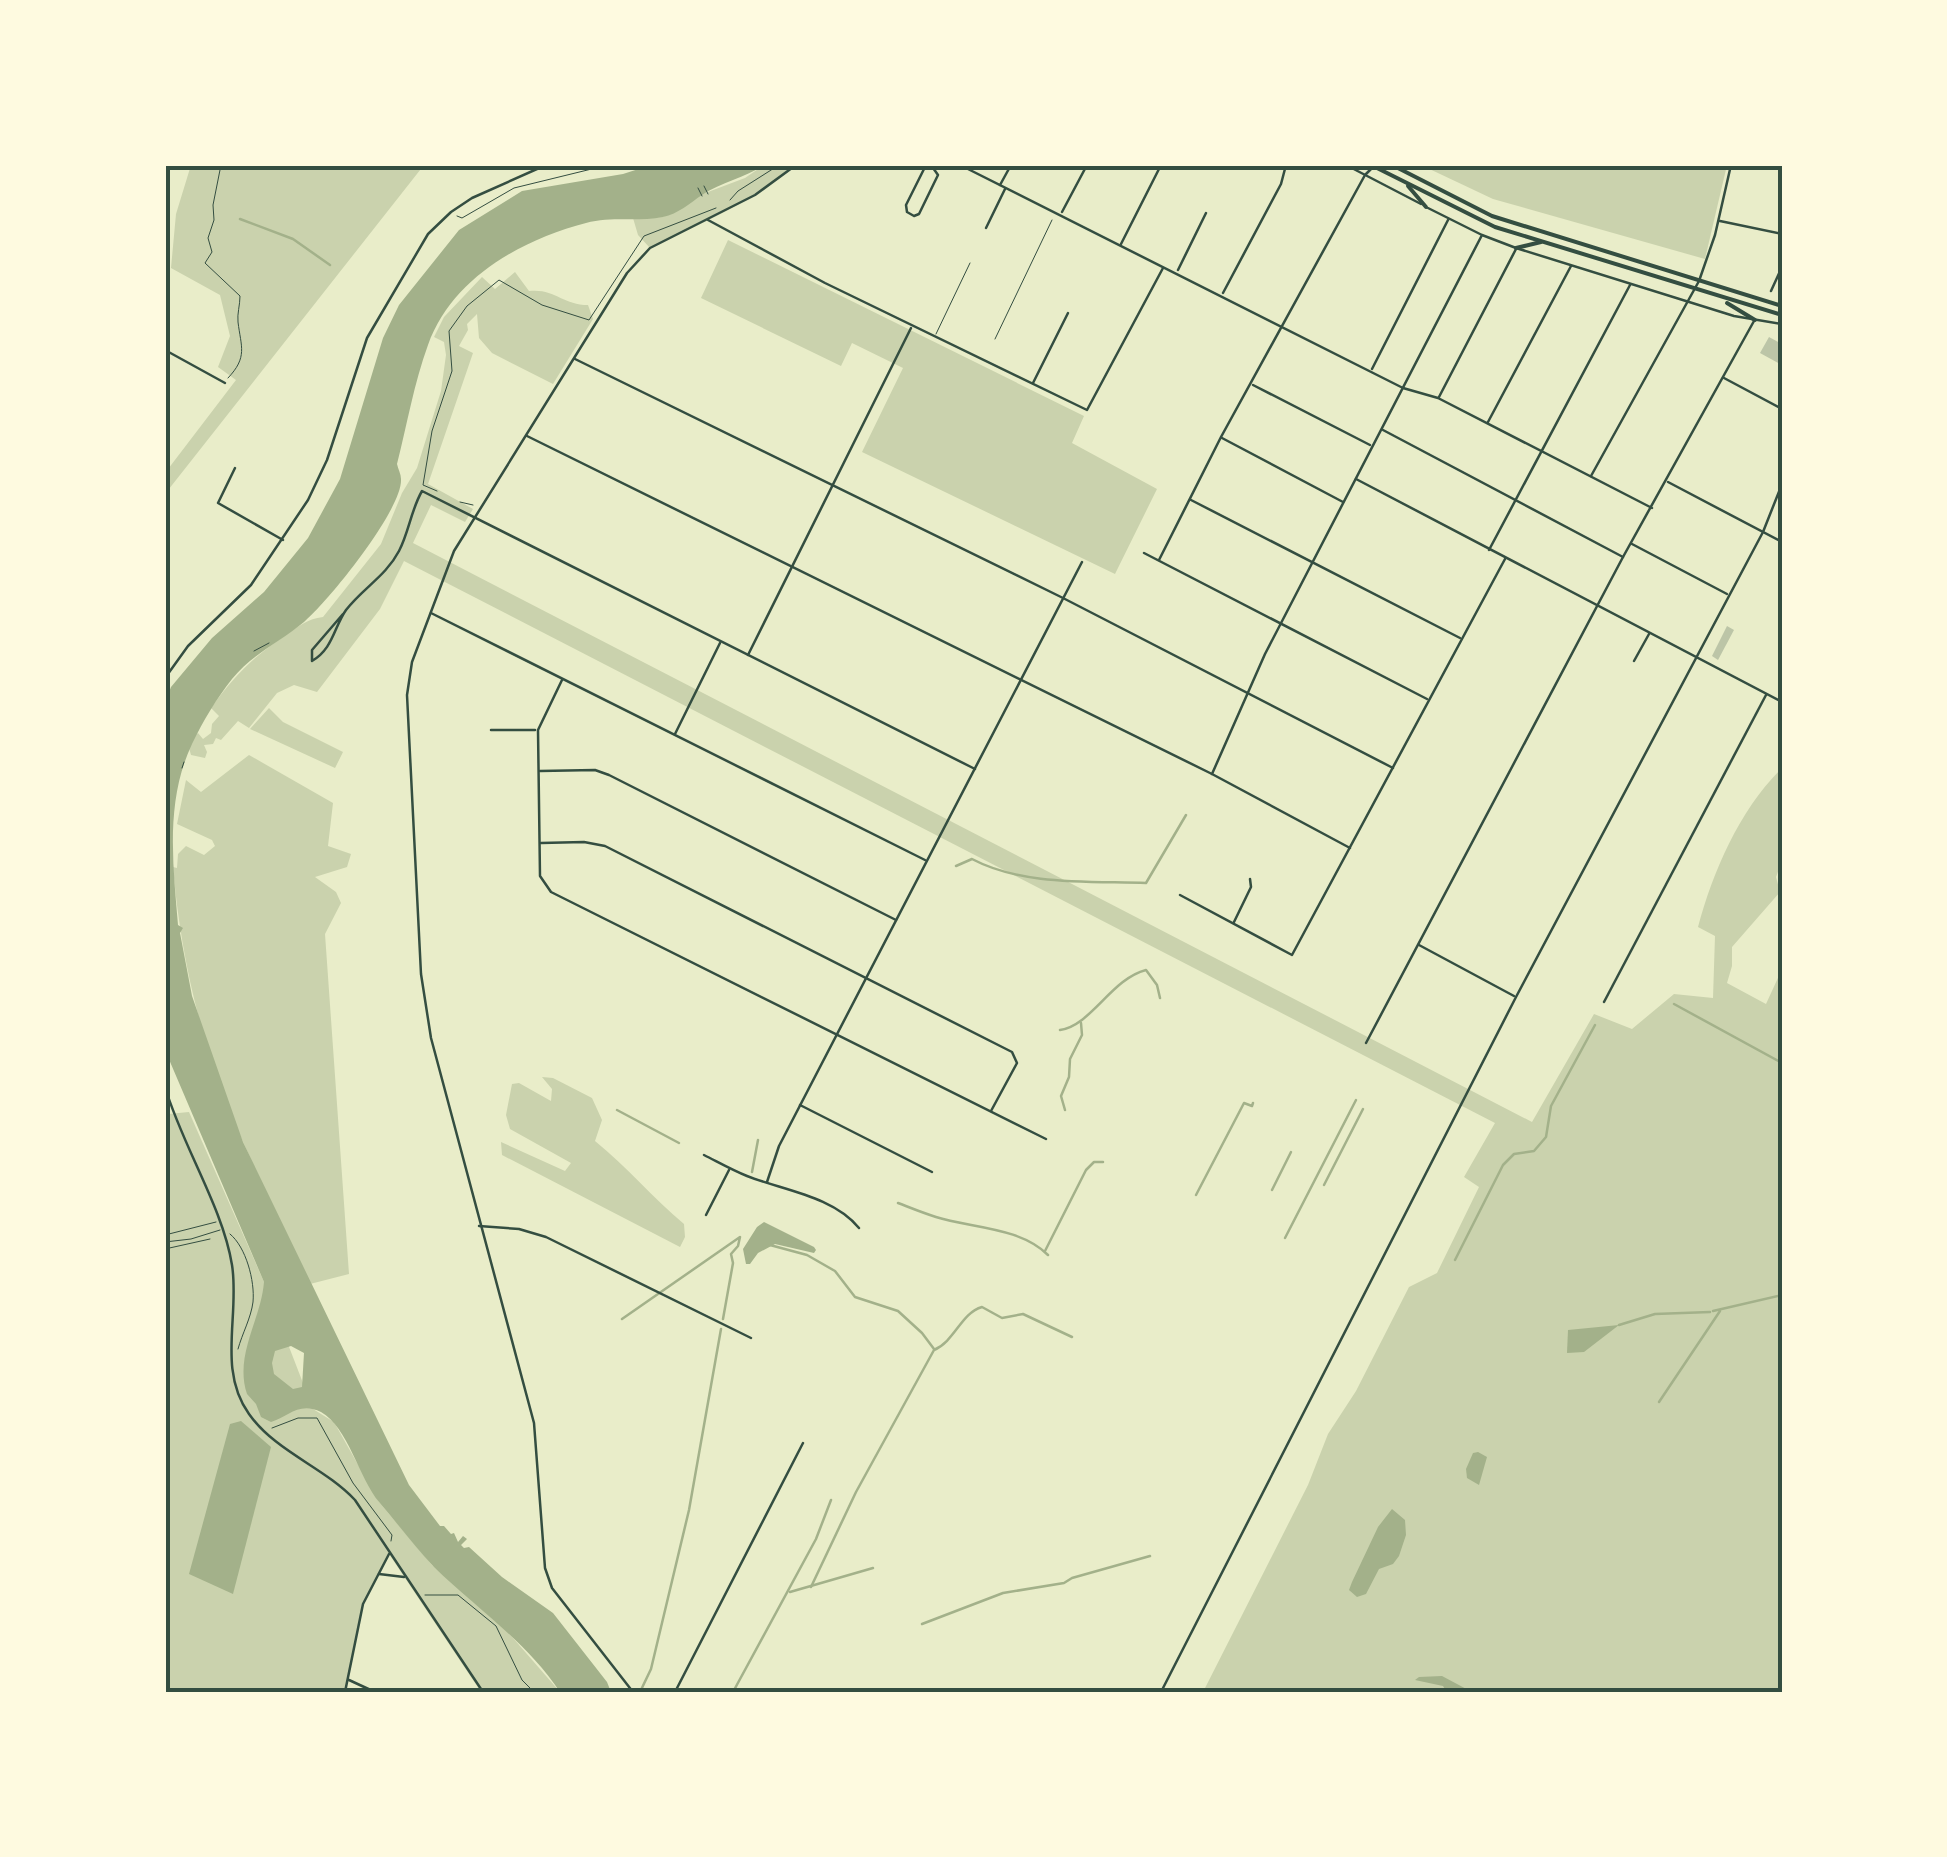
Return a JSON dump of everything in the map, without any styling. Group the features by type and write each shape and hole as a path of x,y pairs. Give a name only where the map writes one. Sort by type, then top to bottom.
{"main road":[{"path":"1373,165 1476,220 1782,315"},
{"path":"1392,165 1492,216 1782,306"},
{"path":"1404,183 1426,207"},
{"path":"1516,248 1542,242"},
{"path":"1719,298 1754,320"}],"street":[{"path":"165,678 188,646 251,586 318,483 367,338 416,252 440,222 484,192 546,165"},
{"path":"633,1692 552,1588 544,1568 534,1423 430,1038 422,974 407,695 412,662 454,551 638,259 650,248 755,195 796,165"},
{"path":"928,165 938,175 920,214 914,216 906,206 928,165"},
{"path":"960,165 1403,388 1438,398 1652,508"},
{"path":"1000,185 1011,165"},
{"path":"1058,214 1088,165"},
{"path":"1120,244 1161,165"},
{"path":"1222,295 1281,184 1286,165"},
{"path":"1346,165 1448,219 1516,248 1754,320 1782,324"},
{"path":"1159,560 1221,438 1373,165"},
{"path":"1591,476 1695,290 1718,221 1730,165"},
{"path":"986,228 1006,188"},
{"path":"1176,273 1206,213"},
{"path":"1371,371 1448,219"},
{"path":"708,220 912,326 1087,410 1164,266"},
{"path":"1718,221 1782,234"},
{"path":"1212,774 1312,561 1482,235"},
{"path":"1438,398 1516,248"},
{"path":"1486,424 1572,265"},
{"path":"1771,291 1782,267"},
{"path":"1488,550 1631,284"},
{"path":"1033,384 1068,312"},
{"path":"1366,1043 1623,557 1754,320"},
{"path":"748,655 912,326"},
{"path":"165,350 225,383"},
{"path":"573,358 1063,598 1392,768"},
{"path":"1722,377 1782,409"},
{"path":"1252,384 1372,446"},
{"path":"1382,429 1623,557"},
{"path":"525,436 1212,774 1350,848"},
{"path":"1221,438 1343,502"},
{"path":"235,468 218,503 284,540"},
{"path":"1355,478 1782,702"},
{"path":"1666,481 1782,542"},
{"path":"1161,1692 1516,997 1730,596 1782,484"},
{"path":"343,614 322,656 312,661 312,650 343,614 379,579 399,550 422,492 975,769"},
{"path":"1190,500 1462,639"},
{"path":"1631,543 1730,596"},
{"path":"1144,553 1429,700"},
{"path":"1180,895 1292,956 1505,559"},
{"path":"767,1182 776,1152 1082,562"},
{"path":"430,612 926,860"},
{"path":"1634,661 1650,633"},
{"path":"675,734 721,642"},
{"path":"562,680 538,730 540,876 550,892 1046,1140"},
{"path":"1604,1002 1766,694"},
{"path":"491,730 538,730"},
{"path":"538,771 595,770 609,774 896,920"},
{"path":"540,843 584,842 605,846 1012,1052 1017,1063 990,1112"},
{"path":"1233,923 1251,887 1250,879"},
{"path":"1418,944 1516,997"},
{"path":"165,1087 176,1126 229,1249 234,1288 230,1355 244,1407 270,1436 344,1488 483,1692"},
{"path":"800,1105 932,1172"},
{"path":"704,1155 784,1186 844,1215 859,1228"},
{"path":"706,1215 730,1168"},
{"path":"478,1226 546,1237 751,1338"},
{"path":"675,1692 803,1443"},
{"path":"345,1692 362,1604 389,1554"},
{"path":"378,1574 404,1577"},
{"path":"348,1680 375,1692"}],"lane":[{"path":"934,337 970,263"},
{"path":"165,1235 219,1222"},
{"path":"165,1242 223,1232"}],"path":[{"path":"220,165 208,238 212,252 206,263 221,280 238,290 238,326 243,337 241,358 225,383"},
{"path":"454,214 462,218 514,188 608,165"},
{"path":"704,186 708,194"},
{"path":"698,188 702,196"},
{"path":"995,339 1058,214"},
{"path":"254,651 269,643"},
{"path":"223,1232 236,1238 246,1259 253,1302 237,1353"},
{"path":"268,1427 298,1418 318,1418 352,1483 392,1535 390,1547"},
{"path":"421,1592 433,1596 458,1595 496,1626 522,1680 534,1692"}],"shaded area":[{"path":"191,165 424,165 165,494 165,473 236,380 218,367 230,336 220,295 171,268 176,214"},
{"path":"651,165 764,165 668,216 595,221 537,240 492,265 454,300 439,321 423,359 397,464 401,479 398,493 390,511 346,576 315,611 248,662 210,710 183,766 173,833 178,925 183,928 180,933 192,996 243,1142 409,1485 440,1526 454,1533 458,1542 463,1536 467,1539 461,1545 464,1548 469,1547 502,1577 553,1613 611,1692 560,1692 517,1641 434,1567 413,1543 372,1492 330,1419 306,1408 271,1422 261,1417 247,1394 246,1351 264,1282 165,1050 165,702 171,687 212,638 264,592 308,538 340,479 383,338 399,305 459,230 522,191 623,174","holes":["291,1346 304,1353 302,1387 293,1389 274,1374 275,1351"]},
{"path":"764,165 796,165 745,201 650,248 638,235 633,218 663,217"},
{"path":"1421,165 1727,165 1705,259 1493,199"},
{"path":"728,240 1084,416 1072,443 1157,489 1115,574 862,452 903,368 852,343 841,366 701,298"},
{"path":"515,272 529,291 588,305 593,319 553,384 492,353 479,338 477,314 467,324 459,346 473,353 428,484 473,509 465,522 431,505 413,543 1532,1122 1594,1014 1632,1029 1674,994 1713,998 1715,936 1698,927 1704,906 1741,822 1782,768 1782,861 1776,877 1780,892 1732,947 1727,983 1766,1004 1782,969 1782,1692 1203,1692 1308,1485 1328,1434 1356,1391 1409,1287 1437,1273 1479,1187 1464,1177 1495,1123 404,561 380,609 317,692 294,685 277,693 249,728 238,721 221,740 216,738 213,744 204,745 205,758 191,755 187,741 198,733 203,739 211,733 219,716 211,708 237,676 287,634 323,617 381,544 417,468 441,391 446,355 444,342 434,337 444,317 482,277 495,289"},
{"path":"269,708 283,722 343,752 335,768 250,729"},
{"path":"249,755 333,803 328,846 351,854 347,867 315,877 336,892 341,903 325,934 349,1274 310,1284 217,1077 188,973 177,903 173,867 177,868 178,854 186,846 204,855 215,846 212,840 177,824 186,780 201,792"},
{"path":"542,1077 553,1078 592,1098 602,1120 595,1141 684,1224 685,1237 680,1247 502,1155 501,1142 565,1171 571,1163 510,1129 506,1115 512,1084 519,1083 551,1101 552,1089"},
{"path":"165,1107 168,1114 189,1112 264,1282 313,1409 334,1422 379,1502 432,1565 499,1622 560,1692 481,1692 389,1554 363,1604 345,1692 165,1692"},
{"path":"764,1222 816,1250 814,1253 775,1244 746,1264 743,1249"},
{"path":"1619,1325 1584,1352 1567,1353 1568,1330"},
{"path":"241,1421 271,1447 233,1594 189,1574 230,1424"},
{"path":"1473,1453 1487,1457 1479,1485 1467,1478 1466,1469"},
{"path":"1392,1509 1405,1520 1406,1535 1399,1556 1393,1564 1379,1569 1366,1594 1357,1597 1349,1590 1352,1582 1378,1527"},
{"path":"1442,1676 1472,1692 1446,1691 1443,1686 1415,1680"}],"building":[{"path":"1769,337 1782,344 1782,365 1760,353"},
{"path":"1727,626 1734,630 1718,660 1712,656"}],"waterway":[{"path":"240,219 293,239 330,265"},
{"path":"956,866 972,859 1035,878 1146,883 1186,815"},
{"path":"1060,1030 1082,1020 1122,982 1146,970 1157,985 1160,998"},
{"path":"1674,1004 1782,1063"},
{"path":"1065,1110 1061,1096 1069,1077 1070,1059 1082,1035 1081,1023"},
{"path":"1455,1260 1503,1165 1514,1154 1534,1151 1546,1137 1551,1106 1595,1025"},
{"path":"1285,1238 1356,1100"},
{"path":"1196,1195 1244,1103 1253,1103"},
{"path":"1324,1185 1363,1109"},
{"path":"617,1110 679,1143"},
{"path":"752,1172 758,1140"},
{"path":"1272,1190 1291,1152"},
{"path":"1045,1251 1086,1170 1094,1162 1103,1162"},
{"path":"898,1203 936,1217 1024,1239 1048,1255"},
{"path":"622,1319 740,1237 731,1254 733,1263 723,1319"},
{"path":"770,1245 807,1255 835,1271 855,1297 898,1311 934,1349"},
{"path":"1713,1311 1782,1295"},
{"path":"811,1587 856,1492 934,1350 969,1315 982,1307 1002,1318 1023,1314 1072,1337"},
{"path":"1659,1402 1720,1311"},
{"path":"1619,1325 1655,1314 1710,1312"},
{"path":"640,1692 651,1669 689,1510 721,1329"},
{"path":"733,1692 816,1539 831,1500"},
{"path":"922,1624 1003,1593 1064,1583 1150,1556"},
{"path":"790,1592 873,1568"}]}
